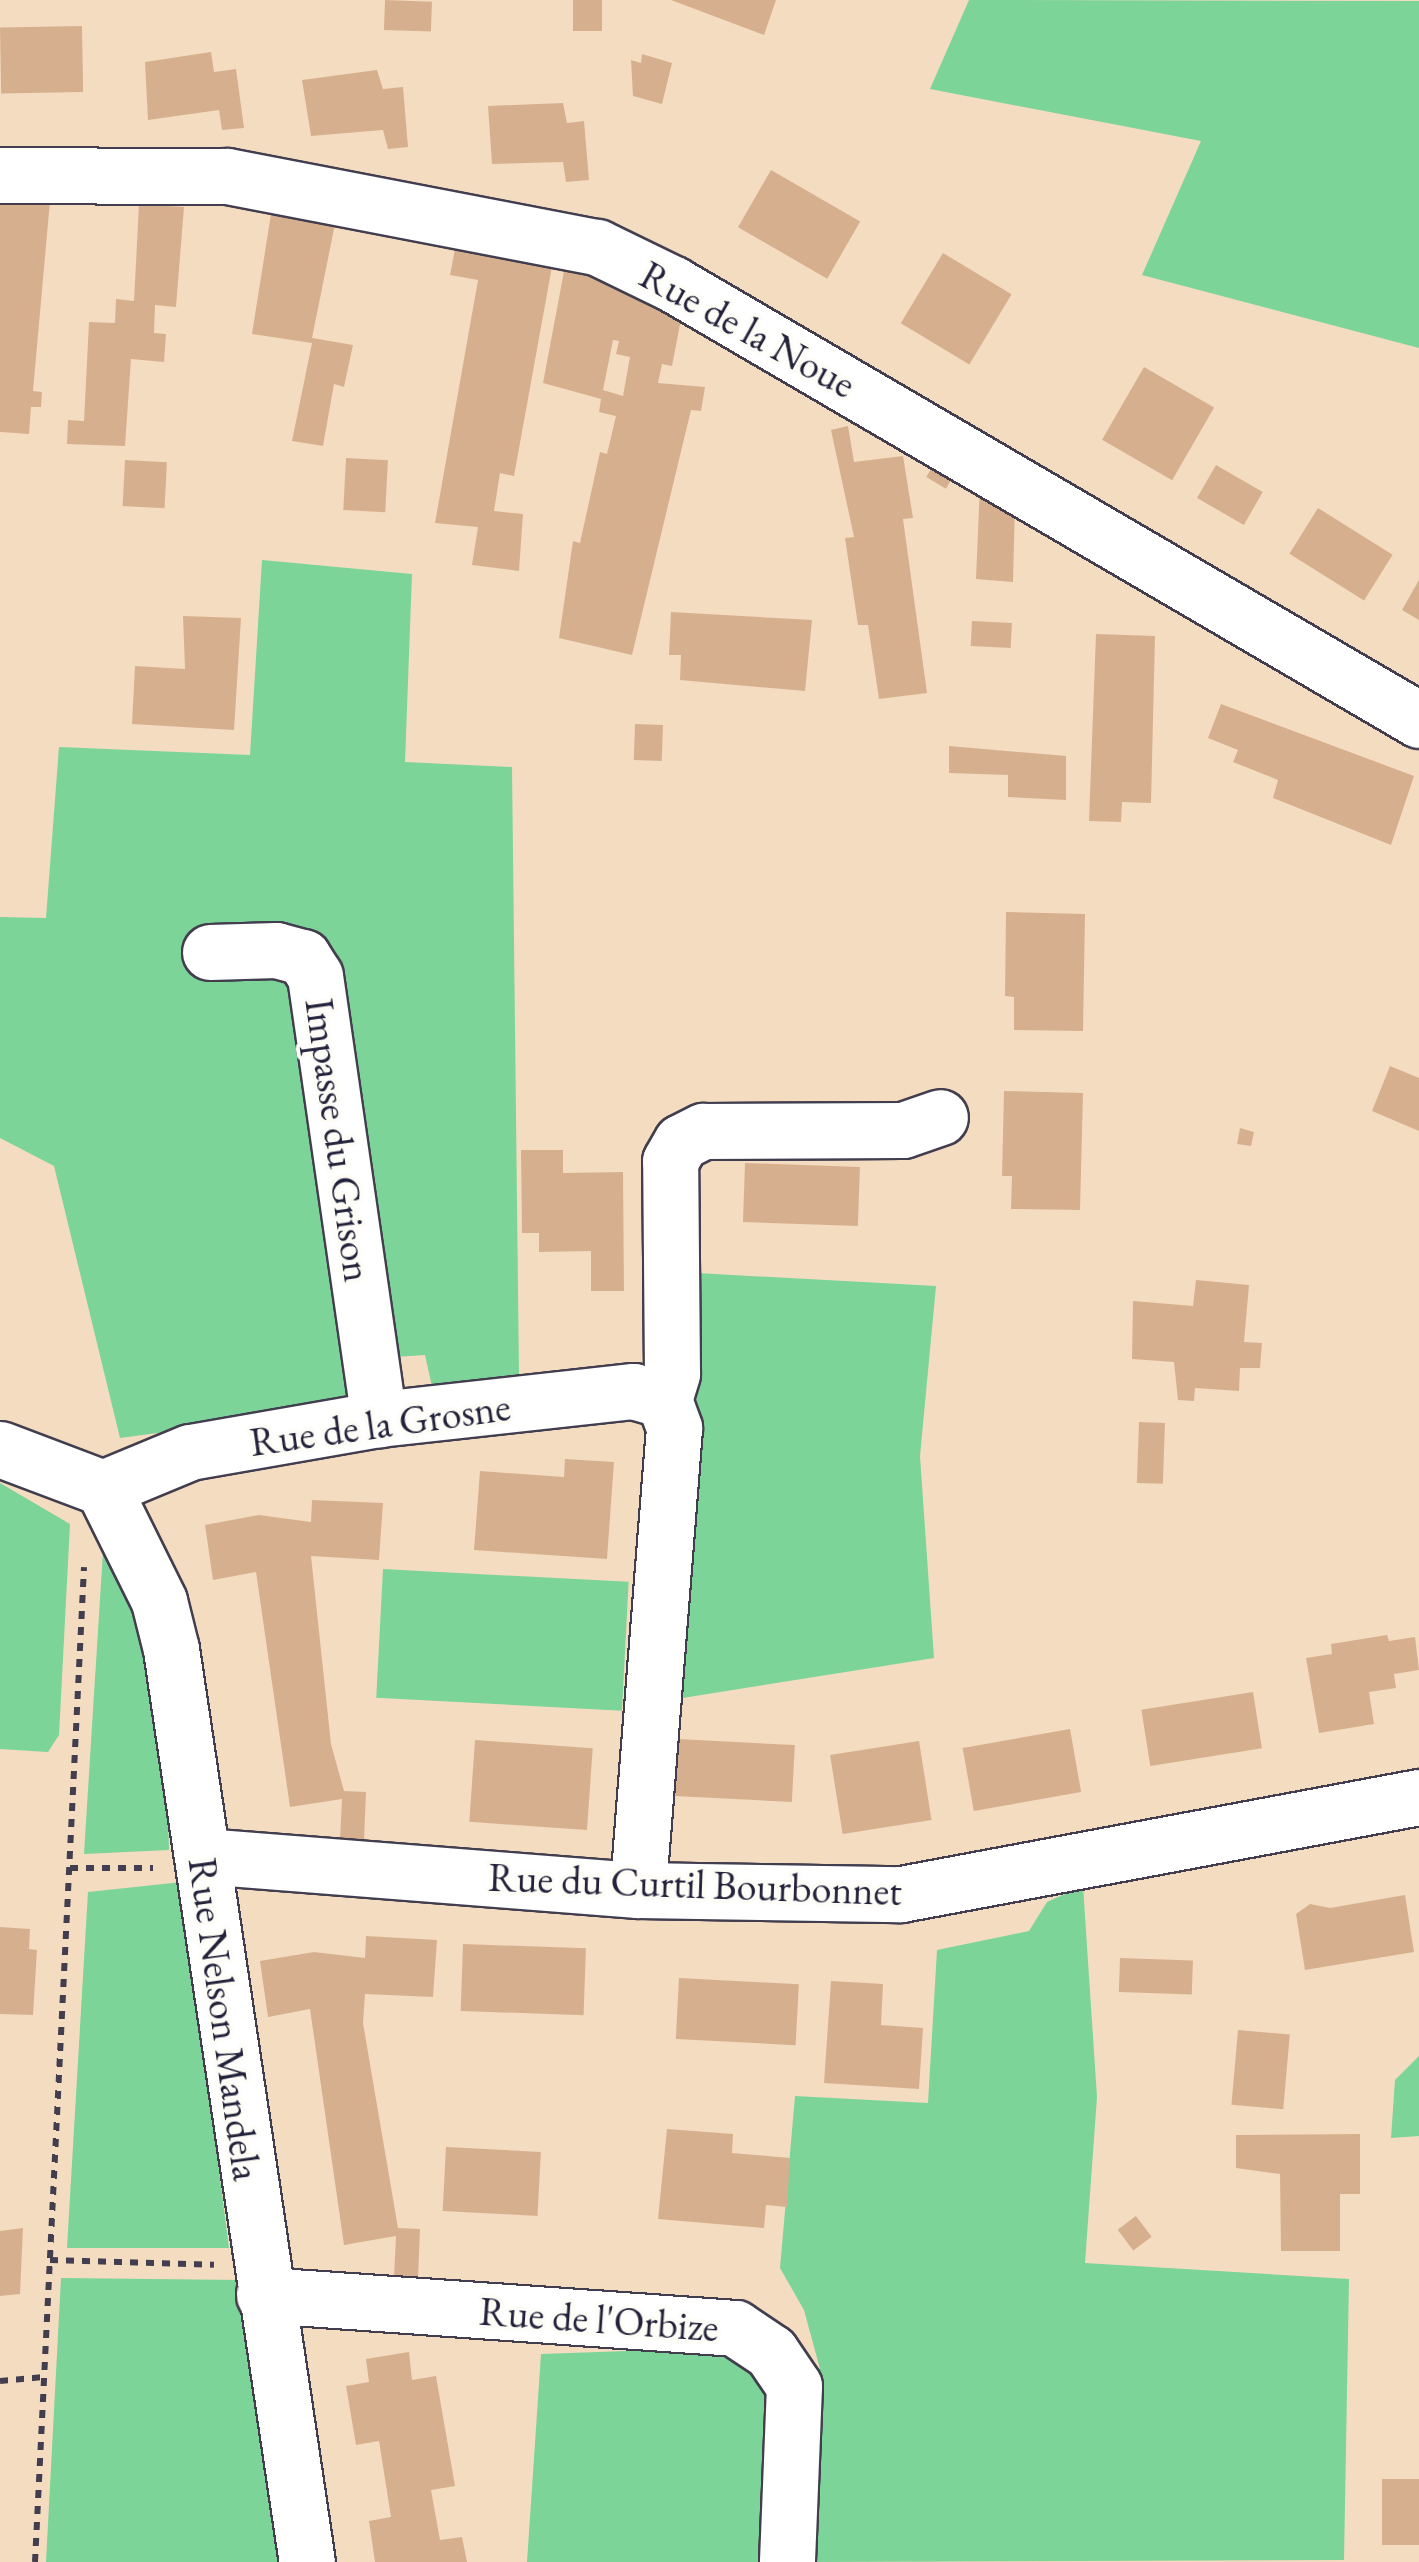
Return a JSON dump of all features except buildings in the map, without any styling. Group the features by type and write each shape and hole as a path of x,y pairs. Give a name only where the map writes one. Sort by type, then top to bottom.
{"street":[{"name":"Rue de la Noue","path":"0,175 227,176 597,247 673,284 1419,720"},
{"name":"Impasse du Grison","path":"210,952 276,950 302,957 316,976 379,1420"},
{"path":"638,1890 674,1428 664,1400 672,1372 670,1161 681,1142 704,1132 903,1130 940,1117"},
{"name":"Rue de la Grosne","path":"103,1488 190,1452 379,1420 633,1391 664,1400"},
{"path":"0,1449 103,1488"},
{"name":"Rue Nelson Mandela","path":"103,1488 159,1600 203,1856 261,2280 307,2562"},
{"name":"Rue du Curtil Bourbonnet","path":"203,1856 638,1890 901,1894 1419,1797"},
{"name":"Rue de l'Orbize","path":"261,2280 735,2328 771,2352 794,2386 787,2562"}],"path":[{"path":"35,2562 85,1552 103,1488"},
{"path":"70,1868 152,1868 203,1856"},
{"path":"50,2260 261,2280"},
{"path":"0,2381 44,2376"}],"green space":[{"path":"969,0 1419,1 1419,348 1142,275 1201,141 930,89"},
{"path":"262,560 412,574 405,762 512,767 519,1376 433,1391 425,1355 394,1357 329,975 259,963 300,988 350,1407 120,1438 54,1166 0,1138 0,917 46,918 59,747 250,755"},
{"path":"697,1273 936,1286 920,1456 934,1658 670,1700"},
{"path":"0,1483 70,1524 59,1735 48,1752 0,1749"},
{"path":"103,1551 120,1569 165,1697 169,1850 84,1854"},
{"path":"383,1569 629,1582 622,1711 376,1698"},
{"path":"182,1882 229,2248 67,2248 88,1892"},
{"path":"1083,1886 1097,2097 1085,2263 1349,2279 1344,2560 812,2562 820,2369 804,2310 780,2268 795,2096 928,2103 937,1950 1029,1931 1047,1902"},
{"path":"1419,2056 1419,2136 1391,2138 1395,2080"},
{"path":"61,2278 242,2280 286,2562 46,2562"},
{"path":"713,2348 755,2363 775,2392 764,2562 527,2562 541,2354"}]}
